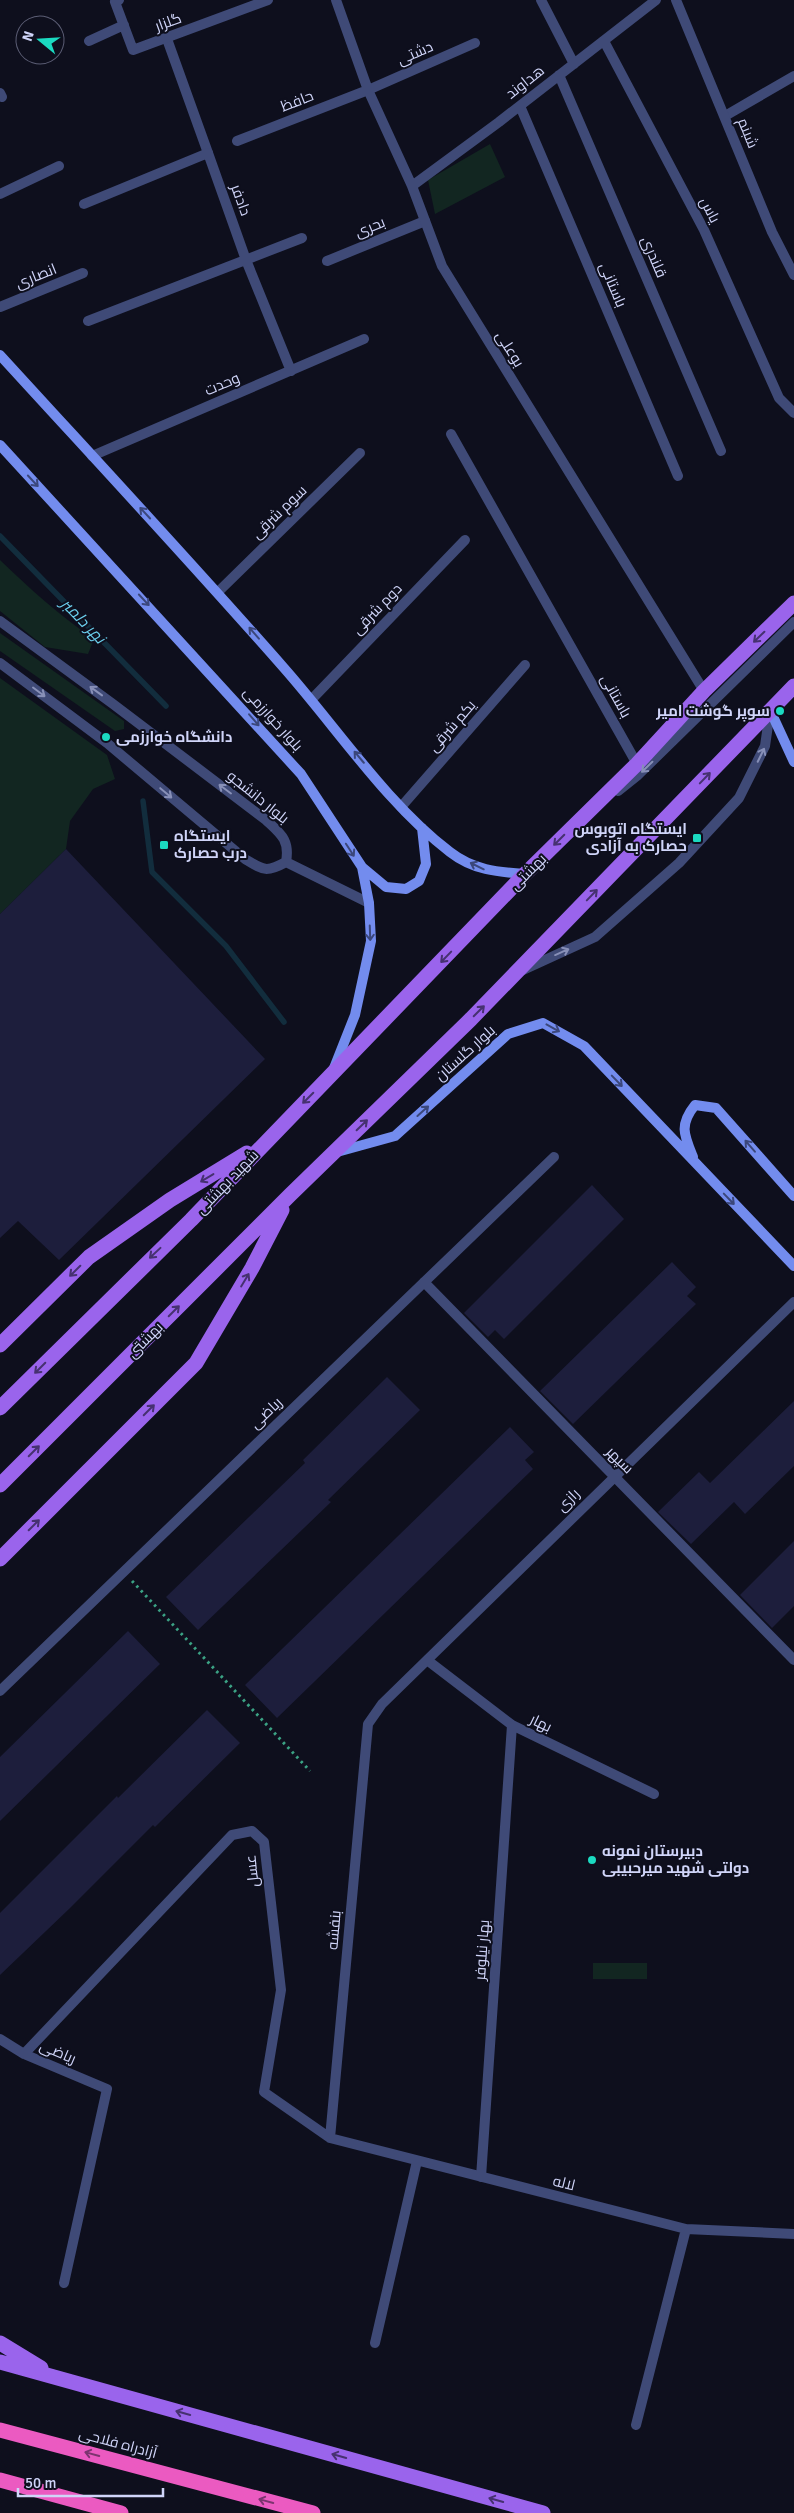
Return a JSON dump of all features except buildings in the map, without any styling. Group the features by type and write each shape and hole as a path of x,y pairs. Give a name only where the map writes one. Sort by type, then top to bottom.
{"highway":[{"name":"آزادراه فلاحی","path":"0,2430 313,2513"},
{"path":"0,2480 121,2513"},
{"path":"0,2491 78,2502"}],"main road":[{"path":"0,355 218,592 312,699 401,807 422,828 452,854 488,872 525,874"},
{"name":"بلوار خوارزمی","path":"0,445 301,774 362,867 369,903 371,941 356,1015 331,1075"},
{"name":"بهشتی","path":"264,1144 525,874 637,764 704,691 794,603"},
{"path":"0,1559 196,1363 252,1268 290,1195 518,972 794,686"},
{"path":"770,710 794,762"},
{"path":"362,867 386,887 406,889 419,881 426,864 422,828"},
{"name":"بلوار گلستان","path":"334,1152 395,1136 508,1034 543,1023 584,1046 794,1266"},
{"name":"بلوار گلستان","path":"697,1164 684,1134 686,1116 695,1105 716,1108 794,1196"},
{"path":"0,1345 89,1257 170,1200 264,1144"},
{"name":"شهید بهشتی","path":"0,1408 191,1220 264,1144"},
{"name":"بهشتى","path":"0,1485 290,1195"},
{"path":"0,2342 55,2377"},
{"path":"0,2362 543,2513"}],"street":[{"name":"گلزار","path":"124,26 133,50 268,0"},
{"name":"بوعلی","path":"336,0 368,90 412,186 442,266 704,691"},
{"path":"541,0 574,64"},
{"name":"شبنم","path":"676,0 772,232 794,275"},
{"path":"89,42 124,26 117,1"},
{"name":"هداوند","path":"412,186 520,106 652,1"},
{"name":"دادفر","path":"166,38 246,260 290,371"},
{"name":"یاس","path":"604,41 704,230 779,398 794,413"},
{"name":"دشتی","path":"368,90 475,43"},
{"name":"قلندری","path":"559,75 721,451"},
{"path":"725,116 794,76"},
{"name":"حافظ","path":"237,141 368,90"},
{"name":"باستانی","path":"520,106 678,476"},
{"path":"84,204 208,152"},
{"path":"0,194 59,166"},
{"name":"بحری","path":"327,260 424,221"},
{"path":"88,321 302,238"},
{"name":"انصاری","path":"0,307 84,273"},
{"name":"وحدت","path":"92,456 364,339"},
{"name":"باستانی","path":"451,434 637,764"},
{"name":"سوم شرقی","path":"218,592 360,453"},
{"name":"دوم شرقی","path":"312,699 465,540"},
{"name":"بلوار دانشجو","path":"0,621 266,820 283,836 288,850 286,862"},
{"path":"578,822 638,775 794,622"},
{"path":"0,663 107,743 245,859 262,870 274,869 286,862 369,903"},
{"name":"یکم شرقی","path":"401,807 525,665"},
{"path":"518,972 596,938 679,863 739,798 765,746 770,710"},
{"name":"ریاضی","path":"0,1691 554,1157"},
{"name":"سپهر","path":"424,1282 794,1660"},
{"name":"رازی","path":"368,1724 382,1704 614,1475 794,1302"},
{"name":"بهار","path":"427,1660 512,1725 654,1794"},
{"name":"بنفشه","path":"330,2138 368,1724"},
{"name":"بهار نیلوفر","path":"481,2177 512,1725"},
{"name":"عسل","path":"24,2054 232,1835 252,1831 264,1842 281,1990 264,2092 330,2138"},
{"name":"ریاضی","path":"0,2039 24,2054 107,2089 64,2284"},
{"name":"لاله","path":"330,2138 686,2229 794,2234"},
{"path":"375,2343 417,2160"},
{"path":"636,2425 686,2229"}],"path":[{"path":"123,1572 310,1771"}],"green space":[{"path":"490,144 505,177 435,214 428,180"},
{"path":"0,560 46,602 94,639 88,654 45,647 0,611"},
{"path":"0,633 124,721 124,729 115,731 0,651"},
{"path":"0,678 107,755 115,779 93,789 70,821 66,849 0,914"},
{"path":"593,1963 647,1963 647,1979 593,1979"}],"waterway":[{"name":"نهر دلمبر","path":"0,536 166,706"},
{"path":"143,801 152,872 226,946 284,1022"}],"place":[{"name":"سوپر گوشت امیر","path":"780,711"},
{"name":"دانشگاه خوارزمی","path":"106,737"},
{"name":"ایستگاه اتوبوس حصارک به آزادی","path":"697,838"},
{"name":"ایستگاه درب حصارک","path":"164,845"},
{"name":"دبیرستان نمونه دولتی شهید میرحبیبی","path":"592,1860"}]}
